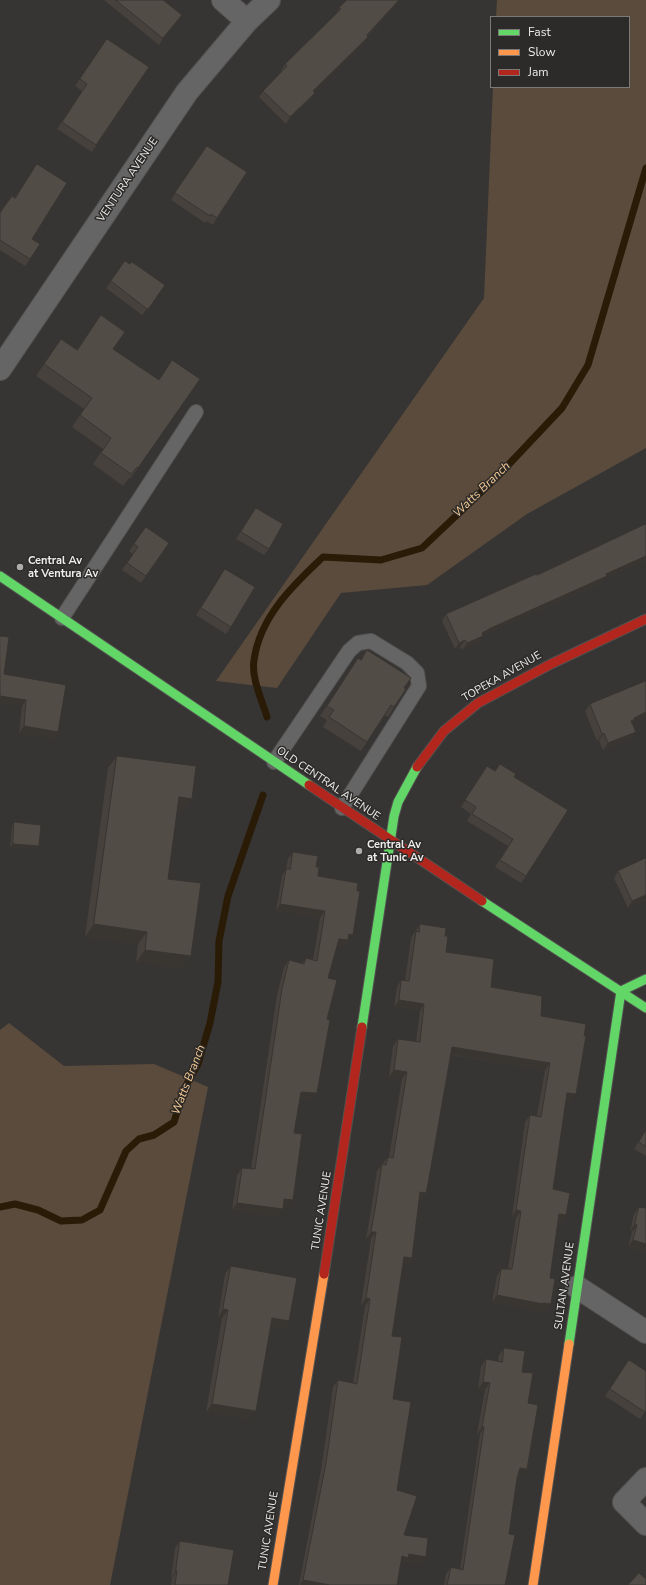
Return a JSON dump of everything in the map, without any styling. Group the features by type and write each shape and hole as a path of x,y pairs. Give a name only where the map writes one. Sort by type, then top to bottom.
{"street":[{"path":"223,0 248,21"},
{"name":"VENTURA AVENUE","path":"0,369 188,92 248,21 269,0"},
{"name":"OLD CENTRAL AVENUE","path":"0,576 342,808 646,1008"},
{"name":"TOPEKA AVENUE","path":"390,840 398,804 412,774 428,750 444,731 465,712 488,697 558,660 646,619"},
{"name":"TUNIC AVENUE","path":"273,1585 330,1237 390,840"},
{"path":"621,991 646,980"},
{"name":"SULTAN AVENUE","path":"533,1585 621,991"},
{"path":"577,1287 646,1332"},
{"path":"646,1479 624,1502 646,1524"}],"lane":[{"path":"62,618 196,412"},
{"path":"274,762 349,651 358,643 370,641 408,663 416,673 419,686 342,808"}],"shaded area":[{"path":"497,0 646,0 646,448 527,514 427,585 341,593 277,688 216,681 484,298 493,88 630,88 630,16 496,16"},
{"path":"9,1023 64,1066 154,1064 208,1087 110,1585 0,1585 0,1030"}],"building":[{"path":"116,0 163,0 182,15 163,38"},
{"path":"347,0 399,0 367,35 368,37 313,91 315,93 290,117 263,91 287,66 285,64 341,9 339,8"},
{"path":"107,39 149,67 96,145 62,122 87,84 80,79"},
{"path":"207,146 247,172 217,218 211,214 210,216 175,193"},
{"path":"37,164 67,183 32,239 40,244 30,259 0,240 0,213 12,196 15,198"},
{"path":"125,261 130,264 132,262 165,285 147,309 111,281"},
{"path":"101,315 125,332 113,349 159,380 172,360 200,379 138,468 137,467 131,474 101,453 111,438 80,415 92,398 44,364 61,339 77,350"},
{"path":"256,508 283,524 269,549 241,532"},
{"path":"646,524 646,556 606,574 607,576 491,628 482,633 483,636 467,643 465,640 459,643 446,614 536,574 537,575"},
{"path":"146,527 169,543 146,576 127,563 138,547 134,544"},
{"path":"225,569 255,587 231,627 201,608"},
{"path":"0,636 9,637 4,674 66,685 58,732 24,726 26,700 0,696"},
{"path":"367,650 411,678 404,688 406,689 394,707 391,705 367,742 329,717 334,710 327,706 358,658 361,660"},
{"path":"646,681 646,712 631,721 636,732 608,743 604,733 602,734 590,704"},
{"path":"117,756 196,766 192,799 179,797 168,879 201,883 191,956 145,950 147,932 94,924"},
{"path":"500,764 516,774 514,777 568,810 526,876 500,860 513,839 472,814 476,807 465,800 487,766 495,771"},
{"path":"14,822 41,825 39,846 13,844"},
{"path":"293,852 318,856 316,867 319,867 318,876 358,883 357,891 360,891 353,935 349,934 348,940 339,939 328,978 337,980 327,1019 330,1020 317,1093 301,1092 294,1133 302,1134 293,1200 284,1199 283,1209 237,1203 242,1168 255,1169 282,989 289,960 304,964 306,958 317,961 325,911 280,904 286,869 290,869"},
{"path":"646,858 646,895 632,901 618,871"},
{"path":"420,924 446,928 445,936 448,936 446,952 494,959 491,987 542,996 541,1016 586,1024 584,1036 586,1036 576,1094 567,1093 553,1189 570,1193 566,1215 559,1214 550,1278 555,1279 551,1304 543,1304 497,1295 501,1269 512,1269 521,1211 516,1210 530,1115 541,1117 550,1063 452,1047 428,1184 426,1193 420,1192 412,1258 404,1257 392,1336 402,1337 393,1399 411,1402 397,1490 417,1496 404,1535 428,1538 426,1557 409,1554 408,1558 402,1556 397,1585 330,1585 303,1580 326,1463 338,1380 357,1384 370,1299 366,1298 376,1232 371,1232 382,1164 386,1165 388,1157 393,1158 407,1072 394,1070 398,1039 420,1042 424,1004 399,1000 401,980 409,981 416,931 419,932"},
{"path":"646,1130 646,1147 639,1142"},
{"path":"639,1207 646,1208 646,1244 633,1240 637,1225 635,1224"},
{"path":"231,1266 297,1278 289,1321 272,1318 256,1411 212,1404 228,1310 223,1309"},
{"path":"504,1348 525,1351 522,1372 533,1373 528,1403 538,1405 527,1469 520,1468 517,1478 509,1534 515,1535 505,1585 447,1585 451,1567 463,1570 484,1427 482,1427 490,1383 483,1382 486,1359 502,1362"},
{"path":"629,1360 646,1371 645,1412 610,1389"},
{"path":"180,1541 234,1550 228,1585 175,1585"},
{"path":"639,1573 646,1579 646,1585 628,1585"}],"waterway":[{"name":"Watts Branch","path":"267,717 253,667 257,644 270,616 300,579 323,557 381,560 422,548 495,479 562,408 588,365 646,168"},
{"name":"Watts Branch","path":"0,1207 15,1204 38,1210 61,1221 82,1220 100,1210 126,1151 139,1139 154,1135 174,1122 184,1089 198,1064 210,1023 218,982 219,941 228,896 263,795"}],"traffic: fast":[{"path":"0,576 309,785"},
{"path":"362,1027 394,816 398,802 417,767"},
{"path":"482,901 646,1008"},
{"path":"621,991 646,979"},
{"path":"569,1344 621,991"}],"traffic: slow":[{"path":"273,1585 324,1274"},
{"path":"533,1585 569,1344"}],"traffic: jam":[{"path":"417,767 444,731 478,703 551,664 646,619"},
{"path":"309,785 482,901"},
{"path":"324,1274 362,1027"}],"place":[{"name":"Central Av at Ventura Av","path":"20,567"},
{"name":"Central Av at Tunic Av","path":"359,851"}]}
